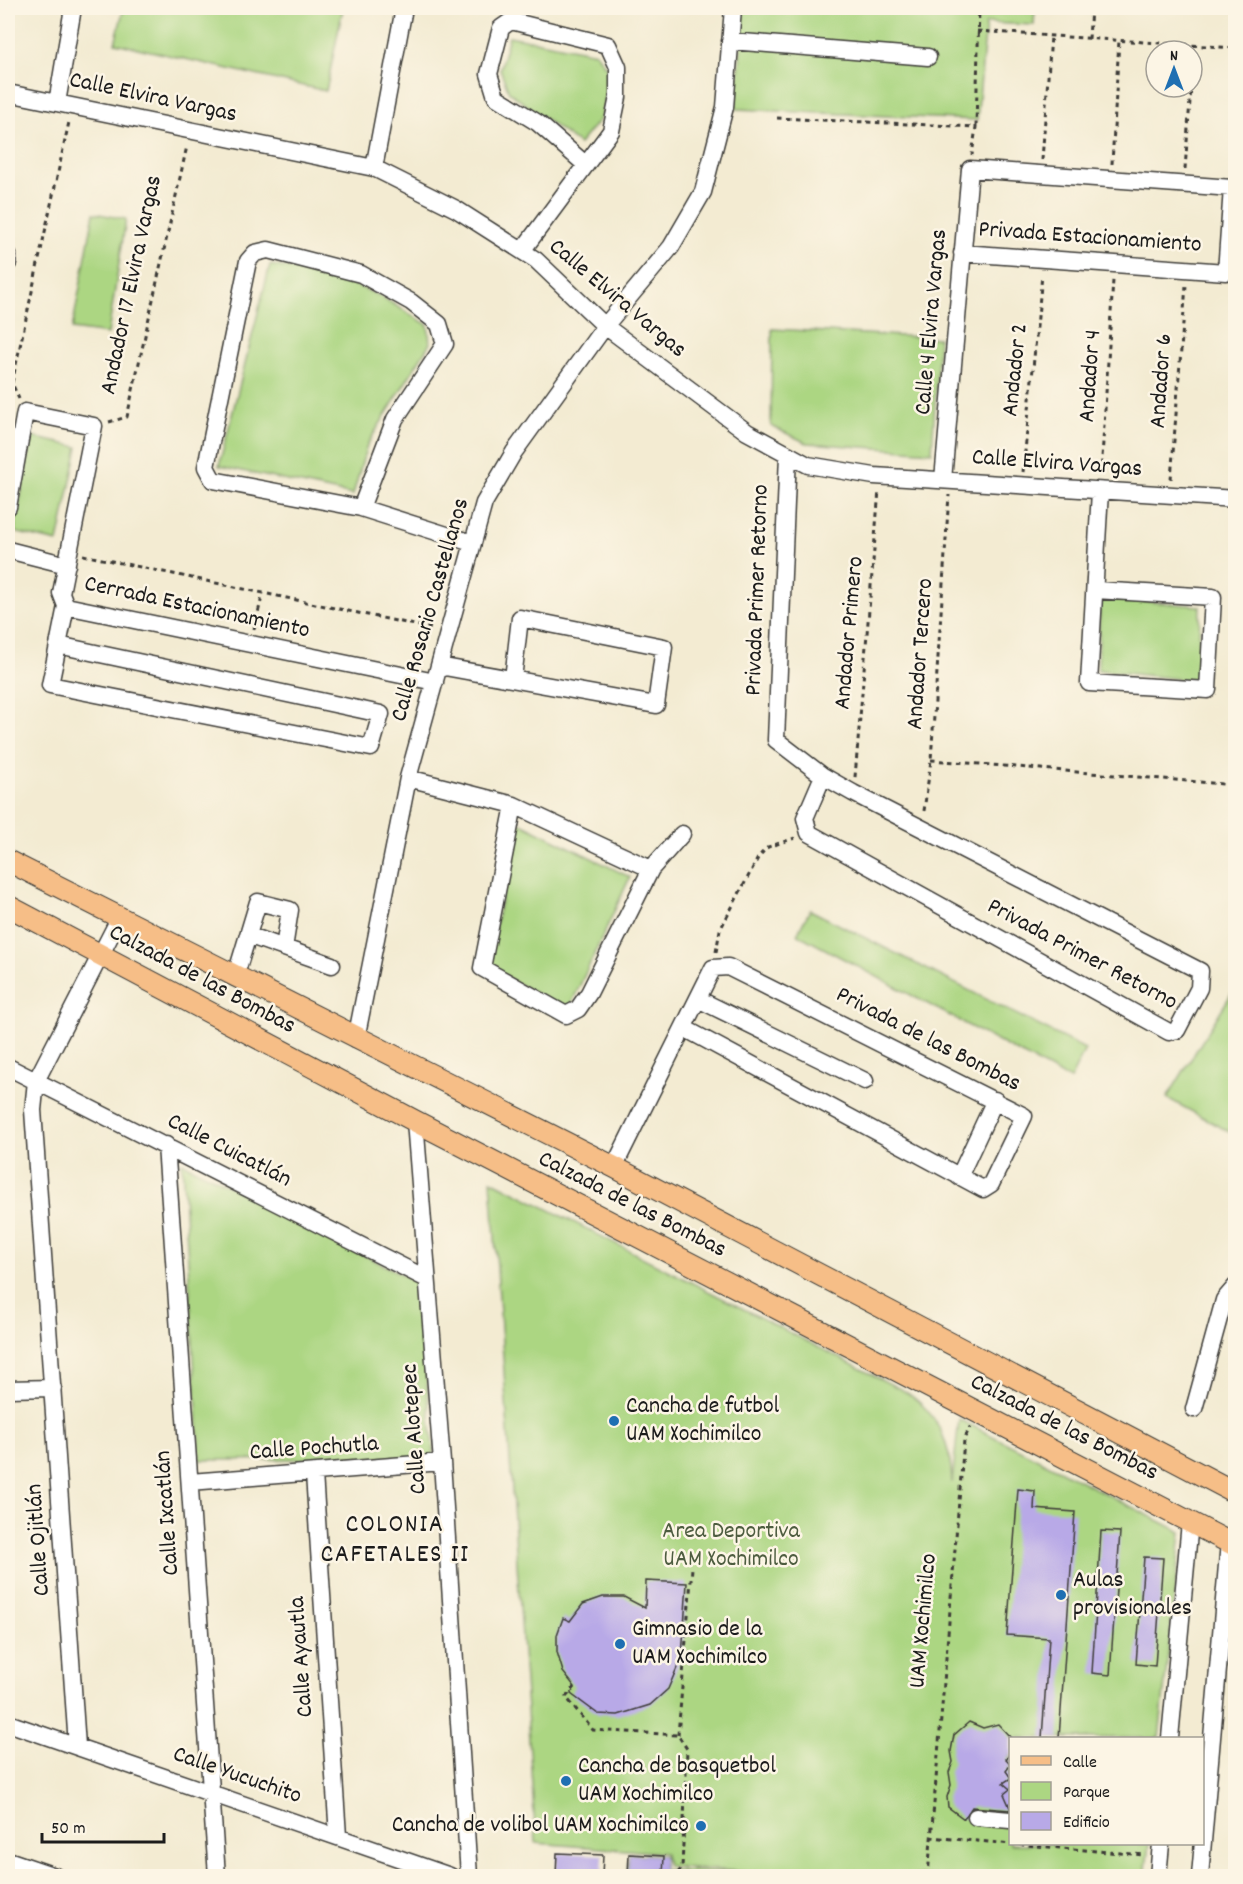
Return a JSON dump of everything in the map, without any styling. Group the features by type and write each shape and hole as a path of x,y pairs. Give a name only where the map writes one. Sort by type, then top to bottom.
{"main road":[{"name":"Calzada de las Bombas","path":"8,861 235,978 614,1167 1236,1493"},
{"name":"Calzada de las Bombas","path":"8,906 415,1121 1232,1544"}],"street":[{"path":"65,104 73,8"},
{"path":"374,168 404,8"},
{"name":"Calle Rosario Castellanos","path":"356,1039 408,778 484,503 514,452 604,326 671,247 703,192 725,107 733,8"},
{"path":"522,251 586,165 611,131 618,97 618,67 608,45 511,21 501,28 489,74 496,97 538,123 586,165"},
{"path":"730,41 928,57"},
{"name":"Calle Elvira Vargas","path":"8,93 374,168 456,208 536,260 604,326 747,432 808,465 880,476 1236,499"},
{"name":"Privada Estacionamiento","path":"962,252 1226,272 1232,188 970,169"},
{"name":"Calle 4 Elvira Vargas","path":"946,481 970,169"},
{"path":"361,508 395,419 445,344 439,324 411,302 361,274 268,250 255,253 248,261 206,467 209,475 213,480 361,508 472,543"},
{"path":"8,254 8,263"},
{"path":"8,507 25,412"},
{"name":"Andador 17 Elvira Vargas","path":"25,412 94,426 61,593 66,606"},
{"name":"Privada Primer Retorno","path":"788,454 776,740 823,776 853,793 1200,971 1199,988 1177,1030 1168,1032 809,833"},
{"path":"1095,590 1213,597 1208,690 1089,682 1100,491"},
{"path":"8,550 68,559"},
{"name":"Cerrada Estacionamiento","path":"58,645 381,714 371,748 50,685 58,645 66,606 251,644 437,674 513,679 656,705 664,647 520,618 513,679"},
{"path":"809,833 805,818 823,776"},
{"path":"408,778 514,805 651,869"},
{"path":"514,805 482,968 566,1015 578,1009 589,993 651,869 682,834"},
{"path":"235,978 258,902 290,910 284,948"},
{"name":"Calle Ojitlán","path":"77,1746 33,1110 36,1081 119,919"},
{"path":"248,935 332,965"},
{"name":"Privada de las Bombas","path":"684,1028 983,1190 991,1184 1022,1123 1024,1116 995,1100 728,967 713,968"},
{"path":"614,1167 713,968"},
{"path":"698,999 865,1081"},
{"name":"Calle Cuicatlán","path":"8,1067 427,1279"},
{"path":"959,1177 995,1100"},
{"name":"Calle Alotepec","path":"415,1121 442,1462 469,1876"},
{"name":"Calle Ixcatlán","path":"166,1145 213,1792 217,1876"},
{"path":"1194,1409 1224,1300 1236,1286"},
{"path":"8,1389 53,1388"},
{"name":"Calle Pochutla","path":"190,1482 314,1474 442,1462"},
{"name":"Calle Ayautla","path":"314,1474 338,1836"},
{"path":"1170,1737 1190,1522"},
{"path":"1204,1825 1232,1544"},
{"name":"Calle Yucuchito","path":"8,1723 213,1792 450,1876"},
{"path":"976,1818 1009,1820"},
{"path":"1200,1876 1202,1845"},
{"path":"1158,1876 1160,1850"},
{"path":"8,1860 55,1876"}],"path":[{"path":"970,169 976,127 979,8"},
{"path":"1089,39 1091,8"},
{"path":"978,31 1144,42"},
{"path":"1041,174 1051,36"},
{"path":"1111,179 1119,40"},
{"path":"1204,46 1236,48"},
{"path":"1184,185 1190,99"},
{"path":"25,412 12,383 65,104"},
{"path":"777,118 976,127"},
{"name":"Andador 17 Elvira Vargas","path":"94,426 127,417 190,130"},
{"name":"Andador 2","path":"1021,484 1044,258"},
{"name":"Andador 4","path":"1100,491 1114,264"},
{"name":"Andador 6","path":"1170,495 1187,269"},
{"name":"Andador Primero","path":"853,793 880,476"},
{"name":"Andador Tercero","path":"921,829 931,760 946,481"},
{"path":"68,559 263,593 448,632"},
{"path":"251,644 263,593"},
{"path":"931,760 1236,785"},
{"path":"713,968 720,930 759,856 768,847 809,833"},
{"name":"UAM Xochimilco","path":"928,1876 964,1440 979,1413"},
{"path":"676,1875 682,1868 687,1749 678,1735 692,1568"},
{"path":"575,1687 566,1697 592,1730 678,1735"},
{"path":"930,1837 1009,1841"},
{"path":"1072,1845 1160,1850"},
{"path":"676,1875 716,1876"}],"green space":[{"path":"124,8 343,8 326,91 115,43"},
{"path":"744,8 1035,8 1034,25 986,23 977,120 736,109"},
{"path":"509,36 596,53 610,73 601,118 579,144 509,92 500,69"},
{"path":"94,213 126,219 108,334 72,329"},
{"path":"270,265 329,274 380,296 428,325 430,343 367,445 353,495 219,466"},
{"path":"772,329 939,338 932,452 807,443 771,426"},
{"path":"32,437 78,447 58,542 14,532"},
{"path":"1100,598 1200,606 1198,681 1098,670"},
{"path":"519,822 630,877 568,1011 486,966"},
{"path":"810,910 1085,1049 1070,1080 797,934"},
{"path":"1235,988 1235,1135 1167,1098"},
{"path":"182,1162 417,1282 434,1458 200,1460"},
{"name":"Area Deportiva UAM Xochimilco","path":"491,1180 906,1392 927,1410 941,1431 949,1455 952,1483 959,1419 1181,1532 1159,1737 1009,1737 1009,1845 1149,1845 1145,1876 627,1876 629,1854 664,1856 663,1870 776,1874 667,1866 665,1853 536,1843"}],"building":[{"path":"1018,1489 1035,1491 1034,1509 1075,1512 1059,1737 1042,1737 1049,1638 1007,1635"},
{"name":"Aulas provisionales","path":"1101,1531 1120,1532 1110,1675 1092,1673"},
{"name":"Aulas provisionales","path":"1144,1557 1163,1558 1155,1666 1136,1664"},
{"name":"Gimnasio de la UAM Xochimilco","path":"646,1581 687,1583 682,1656 668,1689 650,1705 618,1715 598,1714 571,1694 575,1687 563,1672 557,1652 557,1635 563,1618 570,1621 583,1604 603,1597 624,1597 645,1608"},
{"path":"969,1722 983,1728 998,1724 1010,1737 1009,1755 1006,1759 1009,1762 1006,1771 1009,1779 1003,1783 1009,1788 1004,1794 1009,1810 972,1807 964,1819 948,1807 947,1797 951,1785 949,1772 953,1762 951,1751 954,1735"},
{"path":"557,1853 603,1855 602,1876 556,1876"},
{"path":"629,1854 664,1856 663,1876 628,1876"}],"place":[{"name":"Cancha de futbol UAM Xochimilco","path":"614,1421"},
{"name":"Aulas provisionales","path":"1061,1595"},
{"name":"Gimnasio de la UAM Xochimilco","path":"620,1644"},
{"name":"Cancha de basquetbol UAM Xochimilco","path":"566,1781"},
{"name":"Cancha de volibol UAM Xochimilco","path":"701,1826"}],"district":[{"name":"COLONIA CAFETALES II","path":"395,1540"}]}
